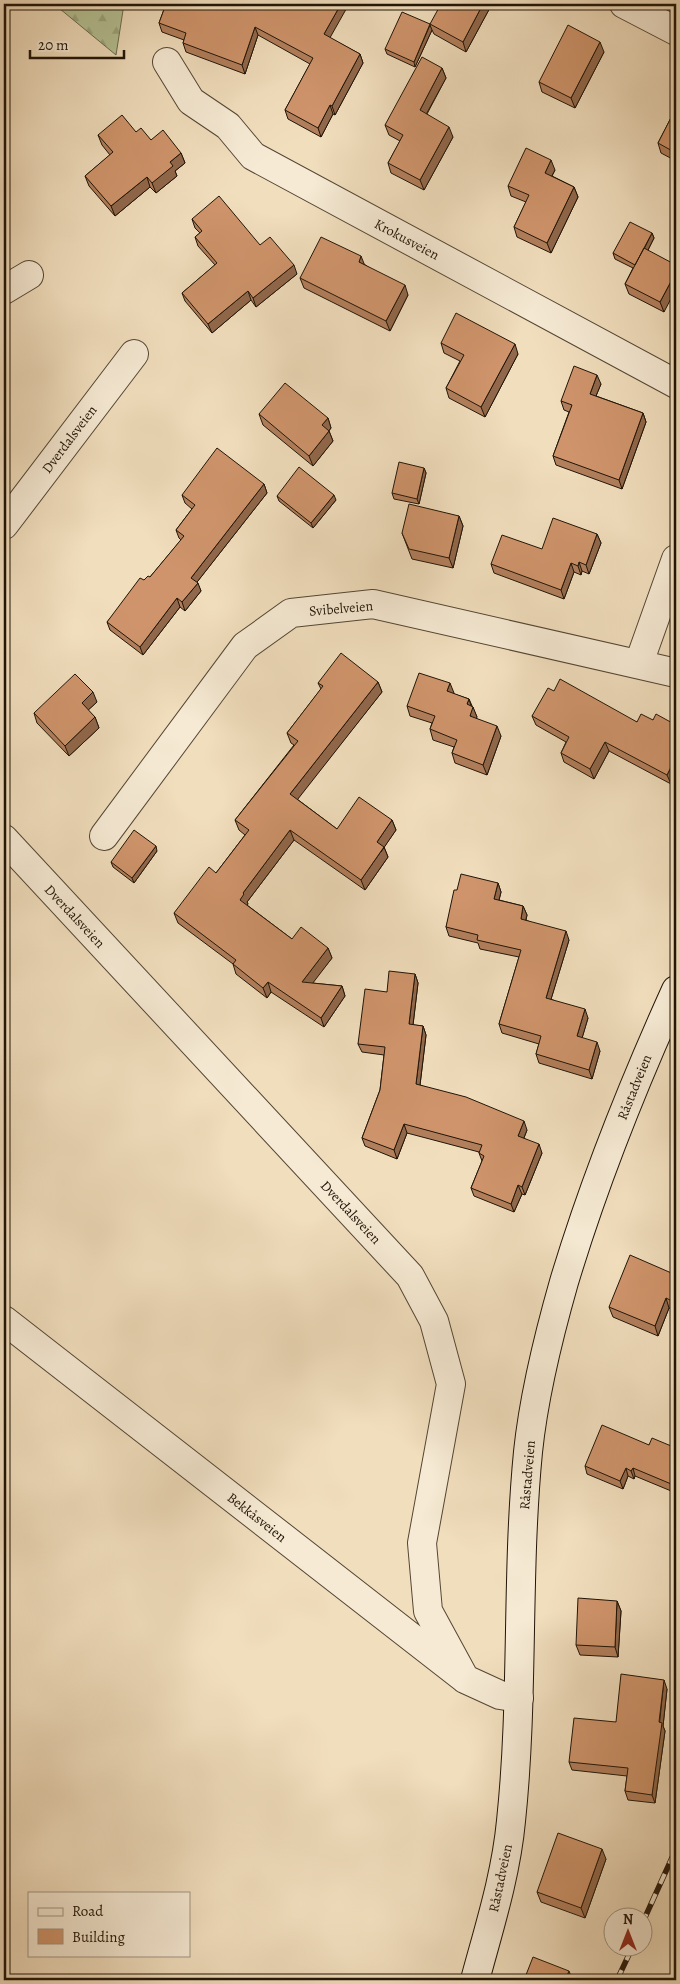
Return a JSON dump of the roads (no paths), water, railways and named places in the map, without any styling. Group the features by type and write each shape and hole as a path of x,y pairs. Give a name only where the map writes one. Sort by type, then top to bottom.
{"street":[{"path":"624,4 676,31"},
{"name":"Krokusveien","path":"167,62 191,101 228,126 253,156 676,384"},
{"path":"4,290 29,275"},
{"name":"Dverdalsveien","path":"4,525 134,354"},
{"path":"640,663 676,559"},
{"name":"Svibelveien","path":"104,836 245,646 291,613 373,604 640,663 676,673"},
{"name":"Dverdalsveien","path":"4,839 410,1276 434,1321 451,1384 422,1543 428,1611 465,1679"},
{"name":"Råstadveien","path":"475,1980 496,1900 511,1823 519,1698 521,1558 528,1451 541,1365 574,1250 600,1172 650,1047 676,990"},
{"name":"Bekkåsveien","path":"4,1320 465,1679 500,1695 519,1698"}],"railway":[{"path":"650,1906 676,1849"},
{"path":"617,1980 628,1956"}]}
